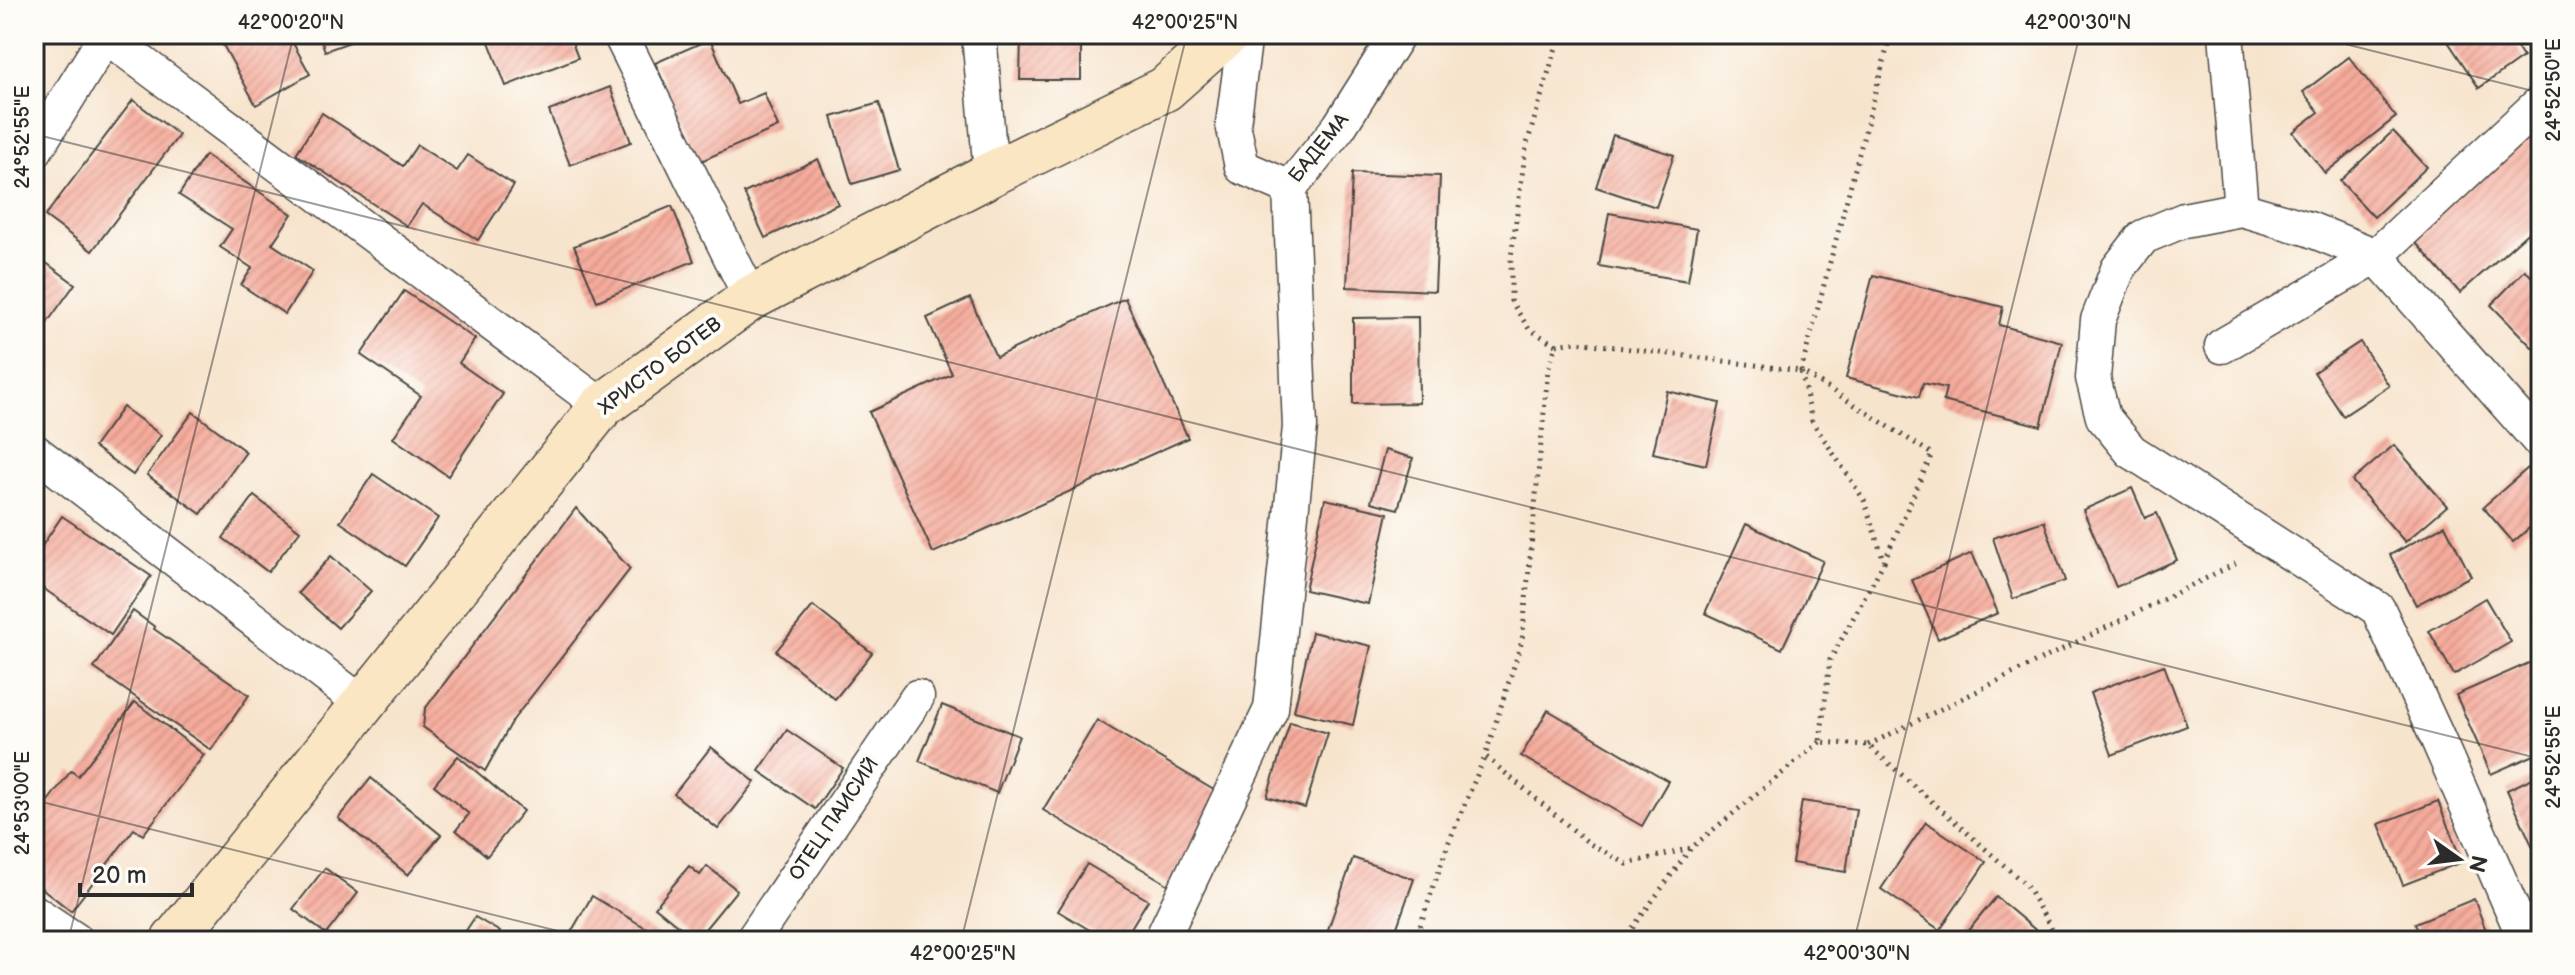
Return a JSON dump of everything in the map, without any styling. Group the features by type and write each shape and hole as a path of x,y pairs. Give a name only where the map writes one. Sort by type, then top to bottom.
{"main road":[{"name":"ХРИСТО БОТЕВ","path":"173,941 602,406 751,298 991,174 1165,89 1227,34"}],"street":[{"path":"620,34 751,298"},
{"path":"979,34 991,174"},
{"name":"БАДЕМА","path":"1245,34 1233,124 1242,167 1290,188 1339,127 1398,34"},
{"path":"2226,34 2241,209"},
{"path":"34,152 109,35 602,406"},
{"path":"2222,346 2376,256 2541,102"},
{"path":"1161,941 1271,709 1300,427 1290,188"},
{"path":"2526,941 2378,609 2131,451 2103,417 2093,378 2098,320 2118,269 2143,237 2184,220 2241,209 2309,229 2376,256 2541,443"},
{"path":"34,451 363,704"},
{"name":"ОТЕЦ ПАИСИЙ","path":"752,941 917,697"},
{"path":"34,912 77,941"}],"path":[{"path":"1560,34 1526,147 1511,257 1511,301 1529,329 1556,345 1577,342 1801,371 1932,454 1884,562 1830,660 1820,742"},
{"path":"1884,562 1864,500 1812,421 1801,371 1891,34"},
{"path":"1415,941 1448,844 1485,756 1522,641 1548,370 1556,345"},
{"path":"1623,941 1691,848 1820,742 1868,745 2275,544"},
{"path":"1868,745 2025,884 2059,941"},
{"path":"1485,756 1590,844 1627,864 1691,848"}],"building":[{"path":"34,34 45,34 35,67 34,67"},
{"path":"217,34 288,34 310,74 256,105"},
{"path":"319,34 372,34 325,51"},
{"path":"486,34 569,34 578,58 506,86"},
{"path":"1021,34 1081,34 1081,80 1020,80"},
{"path":"2443,34 2508,34 2523,57 2479,88"},
{"path":"710,39 738,104 764,93 778,127 699,162 655,63"},
{"path":"2349,57 2396,117 2325,173 2293,132 2319,112 2303,92"},
{"path":"610,87 631,142 570,165 549,111"},
{"path":"133,100 179,135 92,251 45,216"},
{"path":"879,103 899,170 852,184 832,117"},
{"path":"322,113 403,166 417,145 457,171 468,155 514,185 478,240 422,204 407,226 296,154"},
{"path":"2541,127 2541,221 2460,293 2409,235"},
{"path":"2393,131 2427,167 2374,217 2340,181"},
{"path":"1613,135 1674,155 1656,207 1596,187"},
{"path":"205,155 292,214 272,244 313,271 285,314 241,285 252,268 220,247 232,229 179,195"},
{"path":"818,159 838,204 765,238 744,193"},
{"path":"1352,173 1440,176 1435,291 1347,287"},
{"path":"672,206 694,261 597,301 574,246"},
{"path":"1609,213 1697,229 1688,281 1599,266"},
{"path":"34,254 75,284 34,341"},
{"path":"2525,270 2541,286 2541,341 2533,348 2491,305"},
{"path":"1873,275 2003,307 1999,325 2062,342 2041,426 1943,401 1946,388 1923,383 1919,397 1846,378"},
{"path":"404,291 475,339 459,363 503,394 448,476 393,438 421,396 361,355"},
{"path":"970,298 996,357 1125,298 1188,438 933,553 869,412 952,374 927,318"},
{"path":"1418,317 1419,403 1353,404 1353,318"},
{"path":"2360,342 2389,386 2343,416 2314,372"},
{"path":"1667,391 1720,403 1706,465 1653,453"},
{"path":"123,407 161,435 133,475 94,447"},
{"path":"193,412 246,452 201,514 147,475"},
{"path":"2394,445 2447,506 2405,542 2352,481"},
{"path":"1385,450 1413,458 1398,509 1371,502"},
{"path":"2528,468 2541,482 2541,518 2513,542 2483,507"},
{"path":"373,474 438,518 405,566 340,522"},
{"path":"2132,488 2145,518 2157,513 2177,560 2116,587 2083,510"},
{"path":"254,496 300,531 268,572 223,538"},
{"path":"1325,499 1388,513 1368,604 1305,590"},
{"path":"576,508 630,569 513,720 485,771 423,727 425,709"},
{"path":"62,516 151,576 111,635 34,582 34,558"},
{"path":"2044,521 2065,581 2013,599 1993,538"},
{"path":"1746,524 1823,561 1782,649 1705,613"},
{"path":"2445,525 2471,576 2416,605 2390,555"},
{"path":"1972,553 1998,613 1938,639 1912,580"},
{"path":"331,556 371,591 338,628 298,593"},
{"path":"2485,598 2511,642 2454,675 2429,631"},
{"path":"813,606 872,653 835,699 776,651"},
{"path":"133,611 249,695 211,750 94,668"},
{"path":"1312,632 1371,646 1353,725 1294,711"},
{"path":"2531,662 2541,686 2541,752 2491,774 2456,695"},
{"path":"2164,665 2187,726 2112,755 2090,693"},
{"path":"135,702 204,755 143,835 134,829 71,911 34,882 34,819 71,771 78,776"},
{"path":"942,705 1019,736 997,793 919,761"},
{"path":"1548,710 1668,781 1642,826 1521,756"},
{"path":"1097,720 1222,795 1169,885 1043,810"},
{"path":"1290,722 1328,733 1305,808 1267,797"},
{"path":"787,730 843,768 815,809 759,771"},
{"path":"711,747 755,782 718,829 674,794"},
{"path":"458,756 523,811 487,856 456,830 469,814 434,785"},
{"path":"2541,774 2541,860 2539,861 2507,790"},
{"path":"371,778 441,835 408,875 338,818"},
{"path":"1802,801 1856,809 1846,872 1792,863"},
{"path":"2438,801 2462,862 2403,885 2379,824"},
{"path":"1926,822 1986,862 1940,930 1881,889"},
{"path":"1353,858 1414,879 1392,941 1324,941"},
{"path":"1087,864 1148,900 1123,941 1108,941 1058,911"},
{"path":"689,866 700,875 707,866 737,890 696,940 655,907"},
{"path":"325,868 358,893 326,934 293,909"},
{"path":"592,896 668,941 566,941"},
{"path":"1996,897 2045,938 2043,941 1960,941"},
{"path":"2474,899 2490,941 2422,941 2415,923"},
{"path":"475,917 500,932 493,941 459,941"}]}
